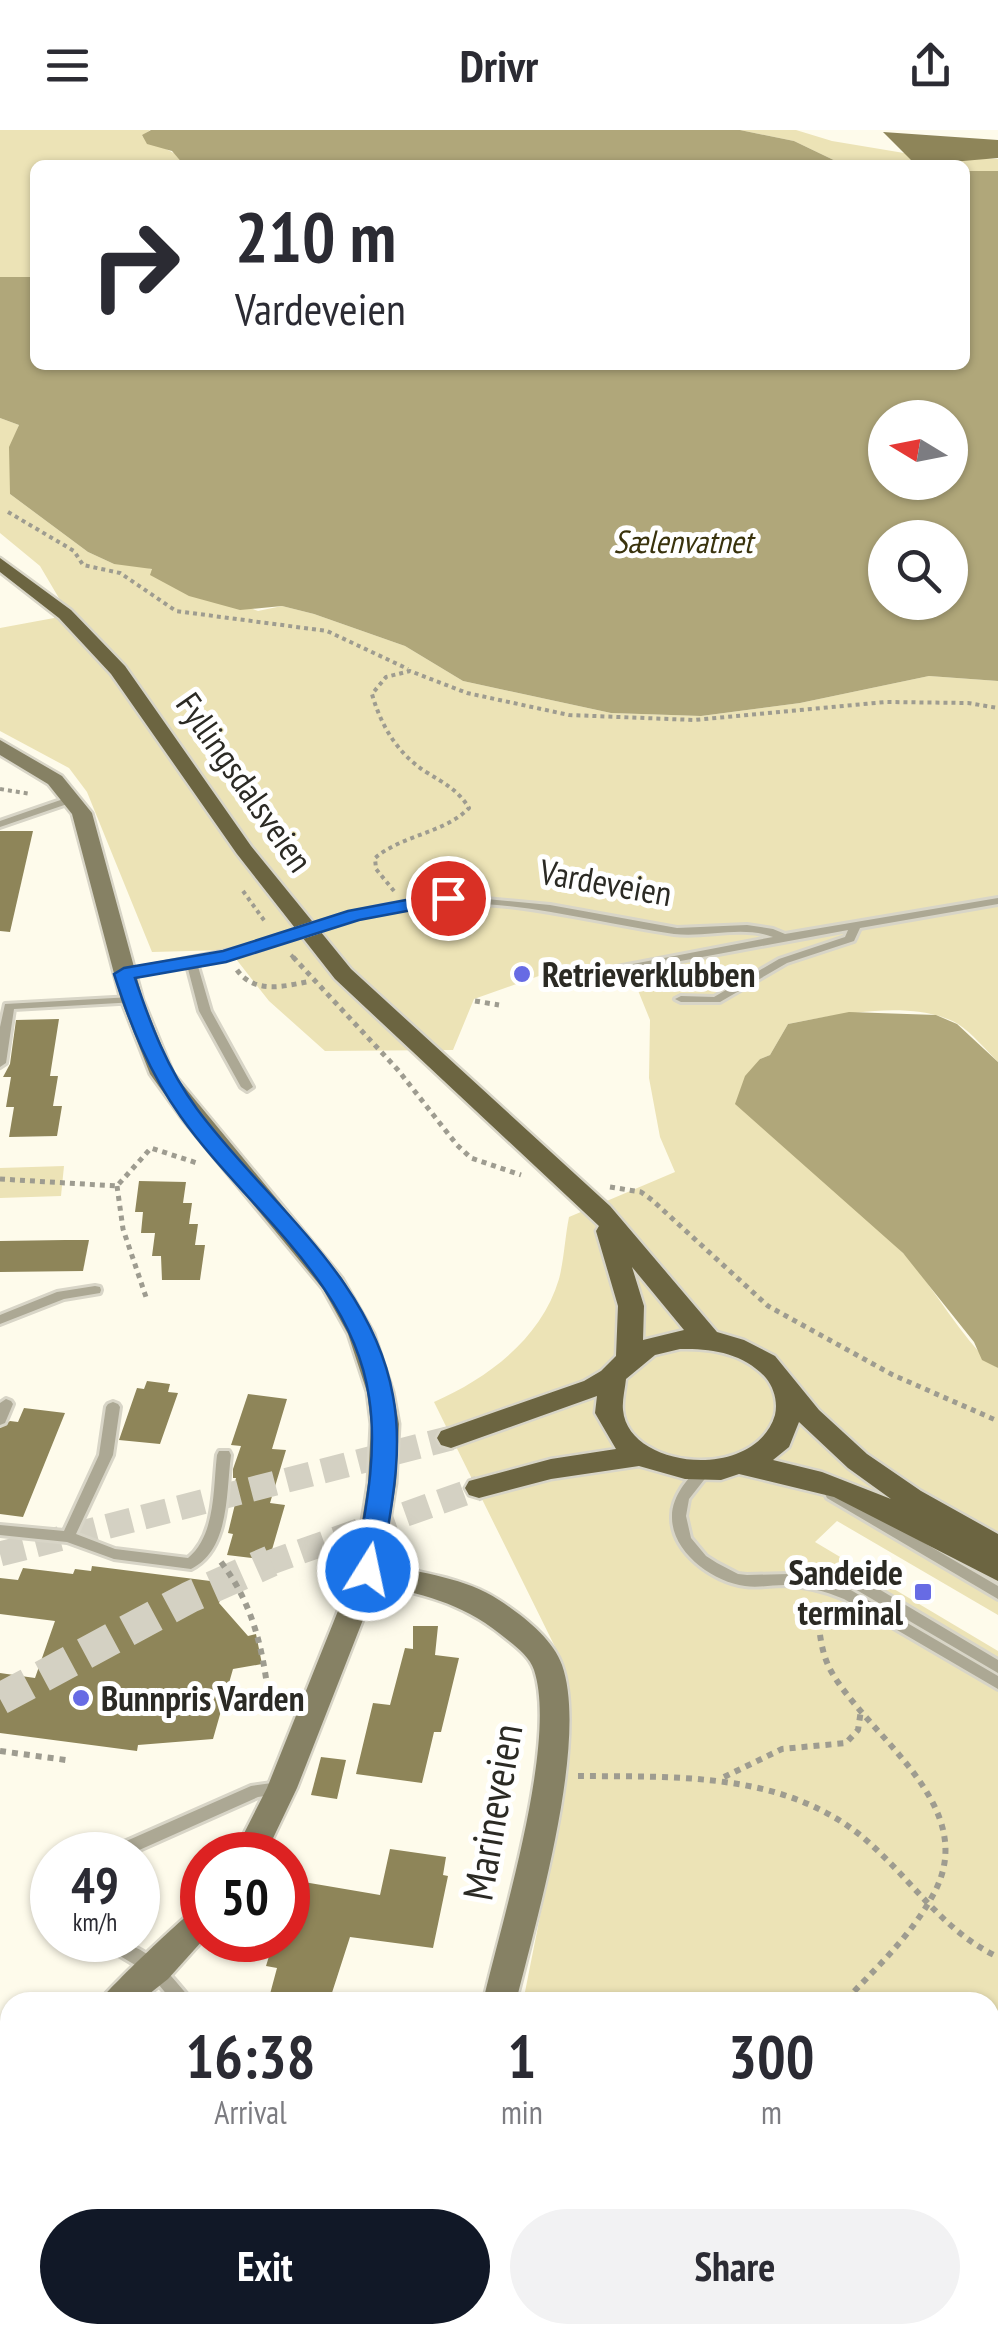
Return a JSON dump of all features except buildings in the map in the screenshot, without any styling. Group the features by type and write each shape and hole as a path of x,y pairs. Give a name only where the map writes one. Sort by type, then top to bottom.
{"main road":[{"name":"Fyllingsdalsveien","path":"0,564 41,592 118,670 244,850 342,974 601,1199 680,1310 710,1340"},
{"path":"0,746 40,767 82,813 124,974 162,1074 227,1157 316,1259 347,1308 371,1362 384,1424 382,1483 368,1570 282,1788 260,1832"},
{"name":"Fyllingsdalsveien","path":"601,1199 630,1306 621,1368"},
{"path":"450,1438 579,1394 666,1342 710,1340 753,1354 783,1382 813,1424 866,1471 998,1547"},
{"path":"621,1368 607,1410 613,1427 642,1456 683,1470 741,1466 805,1475 880,1503 998,1570"},
{"path":"741,1466 764,1454 780,1439 789,1420 790,1401 783,1382"},
{"path":"479,1488 552,1469 642,1456"},
{"name":"Marineveien","path":"368,1570 456,1592 488,1607 532,1643 548,1666 556,1724 550,1774 502,1992"},
{"path":"127,1992 156,1969 180,1942"}],"lane":[{"path":"0,824 72,799"},
{"name":"Vardeveien","path":"124,974 246,950 339,920 448,898 484,899 677,930 709,933 758,928 784,938"},
{"name":"Vardeveien","path":"616,970 998,901"},
{"path":"681,1000 716,1000 783,961 850,939 855,927"},
{"path":"191,960 205,1011 247,1087"},
{"path":"0,1063 4,1007 132,1000"},
{"path":"0,1320 62,1295 95,1290"},
{"path":"0,1420 6,1404"},
{"path":"68,1537 106,1455 113,1407"},
{"path":"0,1530 68,1537 151,1562 191,1564 204,1555 214,1522 224,1455"},
{"path":"704,1471 681,1503 682,1530 689,1548 708,1565 738,1580 856,1583 998,1667"},
{"path":"805,1475 854,1509 998,1593"},
{"path":"824,1585 894,1620 998,1683"},
{"path":"160,1834 256,1791 282,1788"},
{"path":"144,1962 156,1969 176,1992"}],"path":[{"path":"8,512 74,550 83,565 120,573 166,607 193,616 327,631 466,693 570,715 694,720 886,702 968,703 998,708"},
{"path":"405,904 376,869 376,858 410,834 460,818 469,808 459,790 410,761 378,721 372,694 375,686 386,677 410,670"},
{"path":"191,960 225,966 236,970 245,981 270,988 311,981"},
{"path":"299,965 398,1070 457,1145 491,1167 529,1177"},
{"path":"475,1001 499,1005"},
{"path":"147,1300 123,1229 117,1186 151,1148 208,1167 227,1157"},
{"path":"0,1179 117,1186"},
{"path":"601,1199 641,1192 768,1306 893,1375 998,1421"},
{"path":"204,1555 220,1560 250,1610 267,1669 271,1718"},
{"path":"818,1611 822,1650 830,1669 920,1778 936,1809 944,1856 940,1883 927,1904 852,1992"},
{"path":"721,1778 753,1760 803,1742 846,1743 858,1730 861,1710"},
{"path":"0,1751 66,1760"},
{"path":"550,1774 721,1778 800,1796 833,1814 877,1849 961,1936 998,1957"}],"shaded area":[{"path":"0,130 150,130 142,136 181,157 30,160 30,277 0,277"},
{"path":"740,130 796,130 832,141 916,155 998,159 998,171 970,171 970,160 834,160 794,141"},
{"path":"0,418 19,425 12,443 10,494 88,552 114,564 138,564 258,611 282,606 314,614 405,646 463,681 611,713 701,716 800,703 929,676 998,681 998,1062 958,1024 940,1016 897,1010 828,1017 788,1024 770,1055 760,1059 736,1104 902,1252 975,1348 998,1368 998,1615 837,1521 815,1542 998,1651 998,1992 525,1992 563,1800 571,1704 559,1655 434,1402 493,1368 526,1338 551,1301 559,1279 569,1217 675,1172 660,1137 649,1078 650,1020 635,983 578,962 474,999 453,1050 325,1051 269,1001 229,950 152,952 87,792 69,768 0,731 0,628 54,618 63,605 40,566 0,533"},
{"path":"64,1166 61,1196 0,1198 0,1168"}],"water":[{"path":"151,130 740,130 794,141 834,160 180,160 172,151 147,144 142,135"},
{"name":"Sælenvatnet","path":"970,171 998,171 998,681 929,676 800,703 701,716 611,713 463,681 405,646 314,614 282,606 240,610 189,596 150,575 152,569 114,564 88,552 10,494 9,447 19,425 0,418 0,277 30,277 30,370 970,370"},
{"path":"849,1012 936,1015 957,1024 998,1062 998,1368 982,1360 974,1342 903,1253 735,1104 745,1076 760,1059 770,1055 788,1024"}],"tunnel":[{"path":"0,1554 451,1438"},
{"path":"266,1564 479,1488"},
{"path":"0,1699 190,1597 271,1561"}],"place":[{"name":"Retrieverklubben","path":"522,974"},
{"name":"Sandeide terminal","path":"923,1592"},
{"name":"Bunnpris Varden","path":"81,1698"}],"route":[{"path":"368,1570 382,1483 384,1424 380,1392 361,1334 316,1259 192,1116 162,1074 145,1040 124,974 226,956 355,915 448,898"}]}
